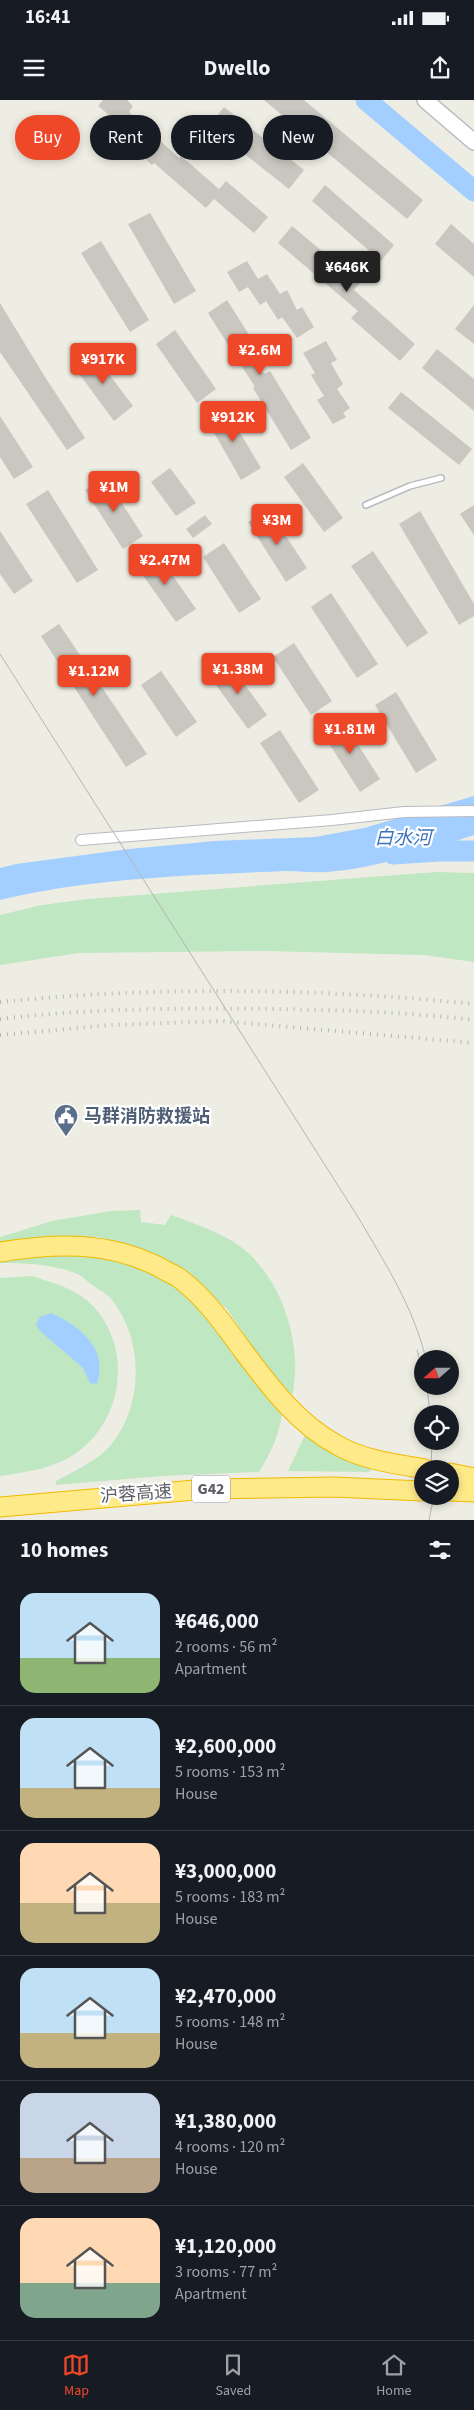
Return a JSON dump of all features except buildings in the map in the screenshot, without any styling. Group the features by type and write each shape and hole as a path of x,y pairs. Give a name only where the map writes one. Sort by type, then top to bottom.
{"highway":[{"path":"0,1252 64,1245 108,1248 143,1259 157,1266 178,1277 204,1302 284,1403 311,1428 337,1446 366,1457 414,1467"},
{"path":"459,1475 474,1478"},
{"name":"沪蓉高速","path":"0,1507 207,1489 334,1487 414,1491"},
{"path":"459,1492 474,1492"}],"street":[{"path":"424,100 474,142"},
{"path":"81,840 332,820 404,812 474,811"}],"lane":[{"path":"366,504 410,486 441,478"}],"green space":[{"path":"436,872 474,873 474,962 424,955 267,951 79,953 0,965 0,915 42,905 88,899"},
{"path":"140,1210 141,1222 165,1225 171,1215 216,1233 241,1247 263,1269 280,1297 290,1328 295,1363 293,1394 288,1392 256,1352 227,1309 185,1272 145,1250 99,1237 50,1236 0,1244 0,1237 52,1221 111,1211"},
{"path":"49,1253 110,1256 143,1267 167,1282 210,1321 282,1411 274,1443 259,1472 162,1476 56,1485 56,1481 92,1461 110,1446 121,1430 129,1412 134,1393 136,1373 130,1334 122,1316 107,1295 79,1275 66,1270 38,1265 0,1263 0,1259"},
{"path":"32,1276 72,1291 93,1306 105,1323 114,1342 118,1361 118,1381 106,1420 94,1437 79,1451 61,1462 31,1471 0,1476 0,1278"},
{"path":"306,1433 349,1462 371,1469 369,1472 288,1471"}],"water":[{"name":"白水河","path":"474,796 474,835 420,853 365,867 327,872 286,871 214,874 106,882 0,900 0,868 16,864 129,849 215,841 315,837 364,828"},
{"path":"51,1313 72,1325 89,1340 99,1360 100,1371 97,1384 90,1383 83,1368 40,1331 36,1325 40,1317"}],"waterway":[{"path":"366,100 474,191"},
{"name":"白水河","path":"393,854 474,851"}],"tram line":[{"path":"0,654 358,1217 406,1303 423,1350"},
{"path":"428,1395 429,1405"},
{"path":"431,1460 432,1450"},
{"path":"429,1520 432,1505"}],"railway":[{"path":"0,1002 118,993 237,991 356,995 474,1004"},
{"path":"0,1019 136,1009 273,1009 424,1015 474,1020"},
{"path":"0,1035 112,1025 221,1021 474,1043"}],"place":[{"name":"马群消防救援站","path":"66,1137"}]}
